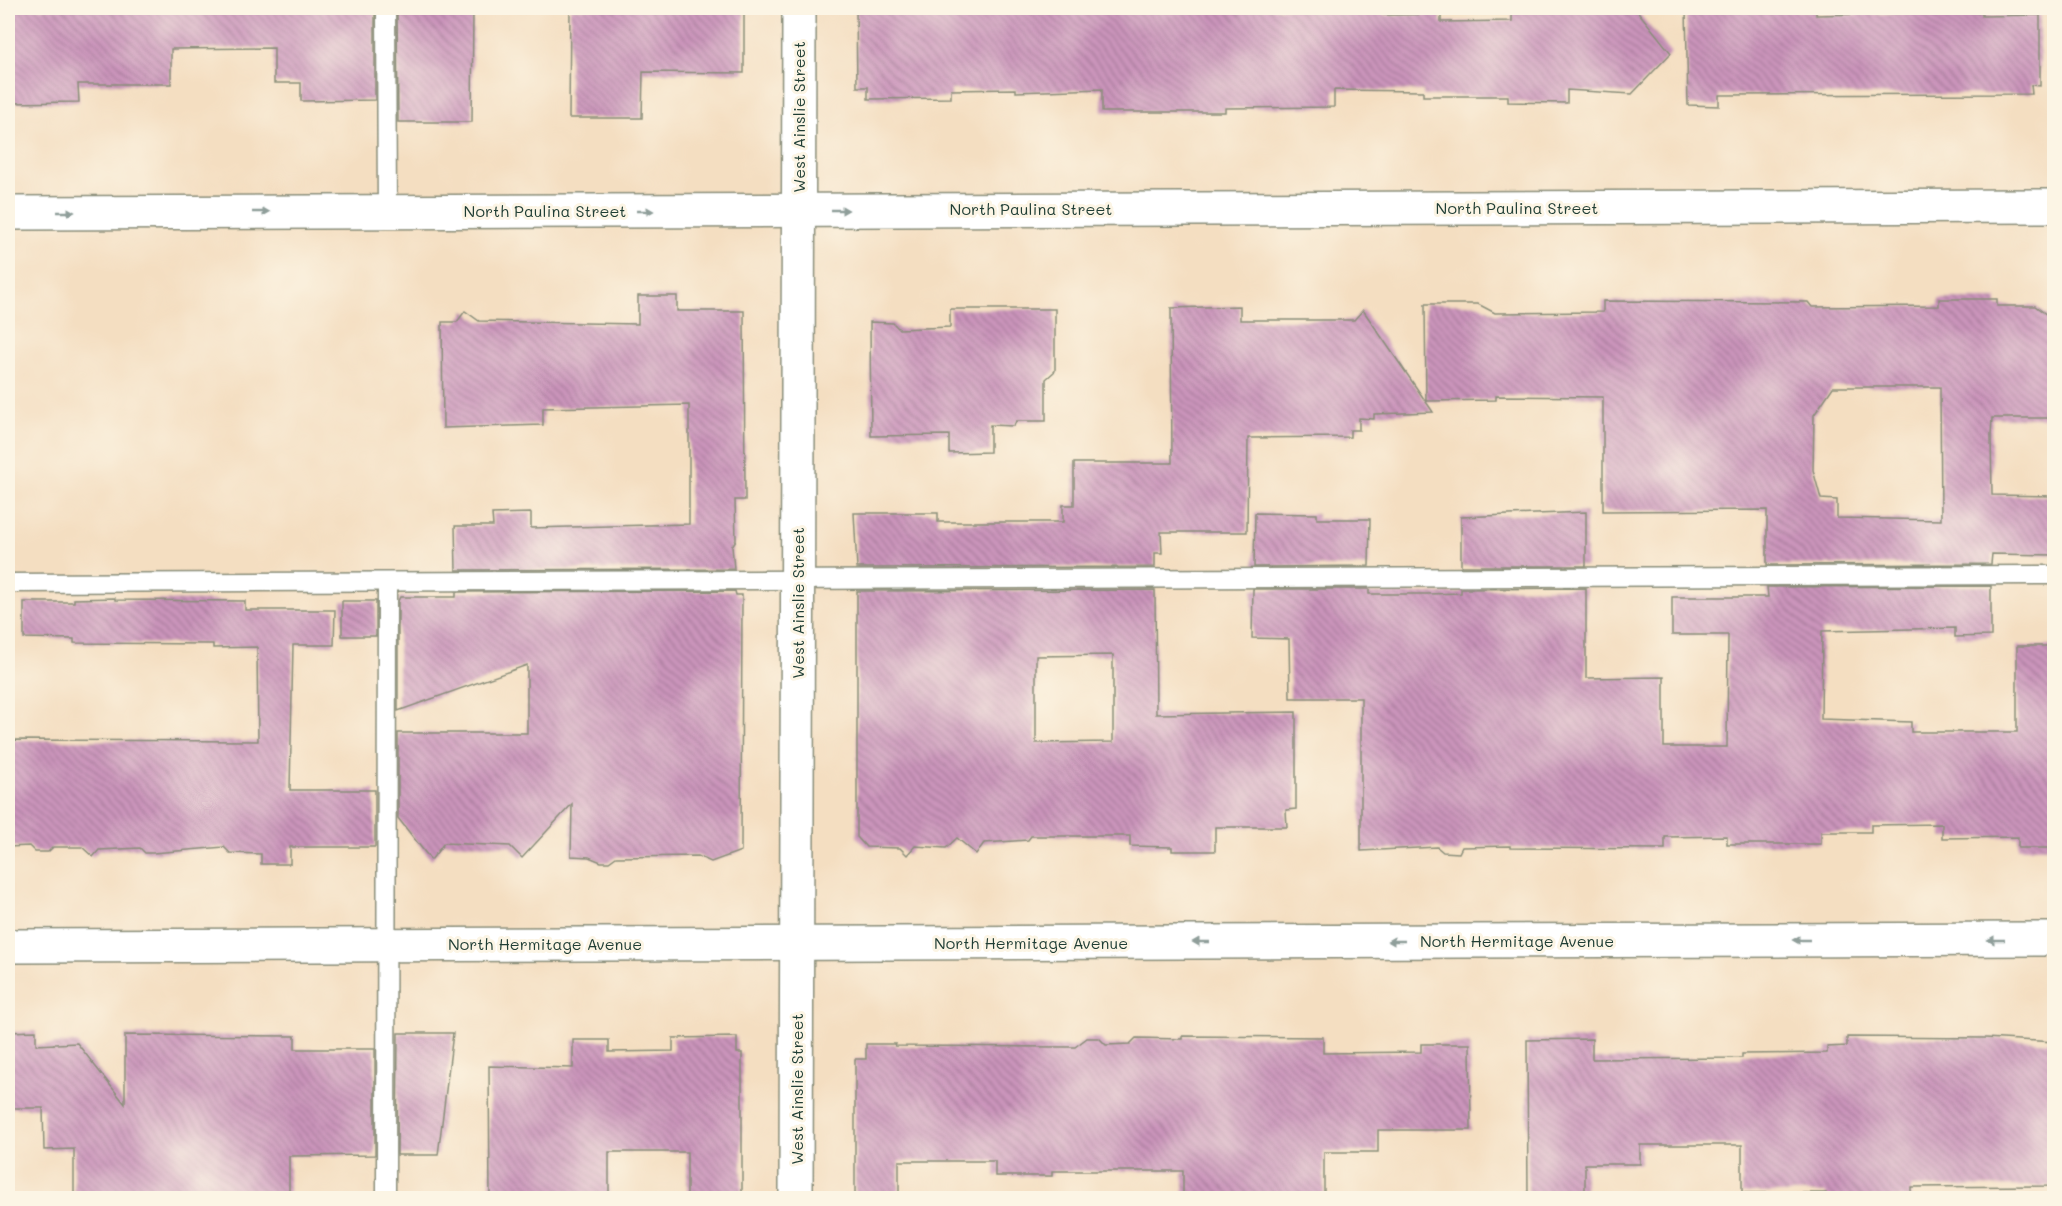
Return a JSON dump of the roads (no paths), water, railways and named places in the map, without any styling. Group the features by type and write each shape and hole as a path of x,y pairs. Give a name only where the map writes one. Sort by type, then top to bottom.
{"street":[{"name":"West Ainslie Street","path":"796,1198 799,8"},
{"name":"North Paulina Street","path":"8,213 2055,206"},
{"name":"North Hermitage Avenue","path":"8,946 2055,939"}],"lane":[{"path":"386,8 387,211"},
{"path":"8,583 2055,575"},
{"path":"386,1198 387,582"}]}
